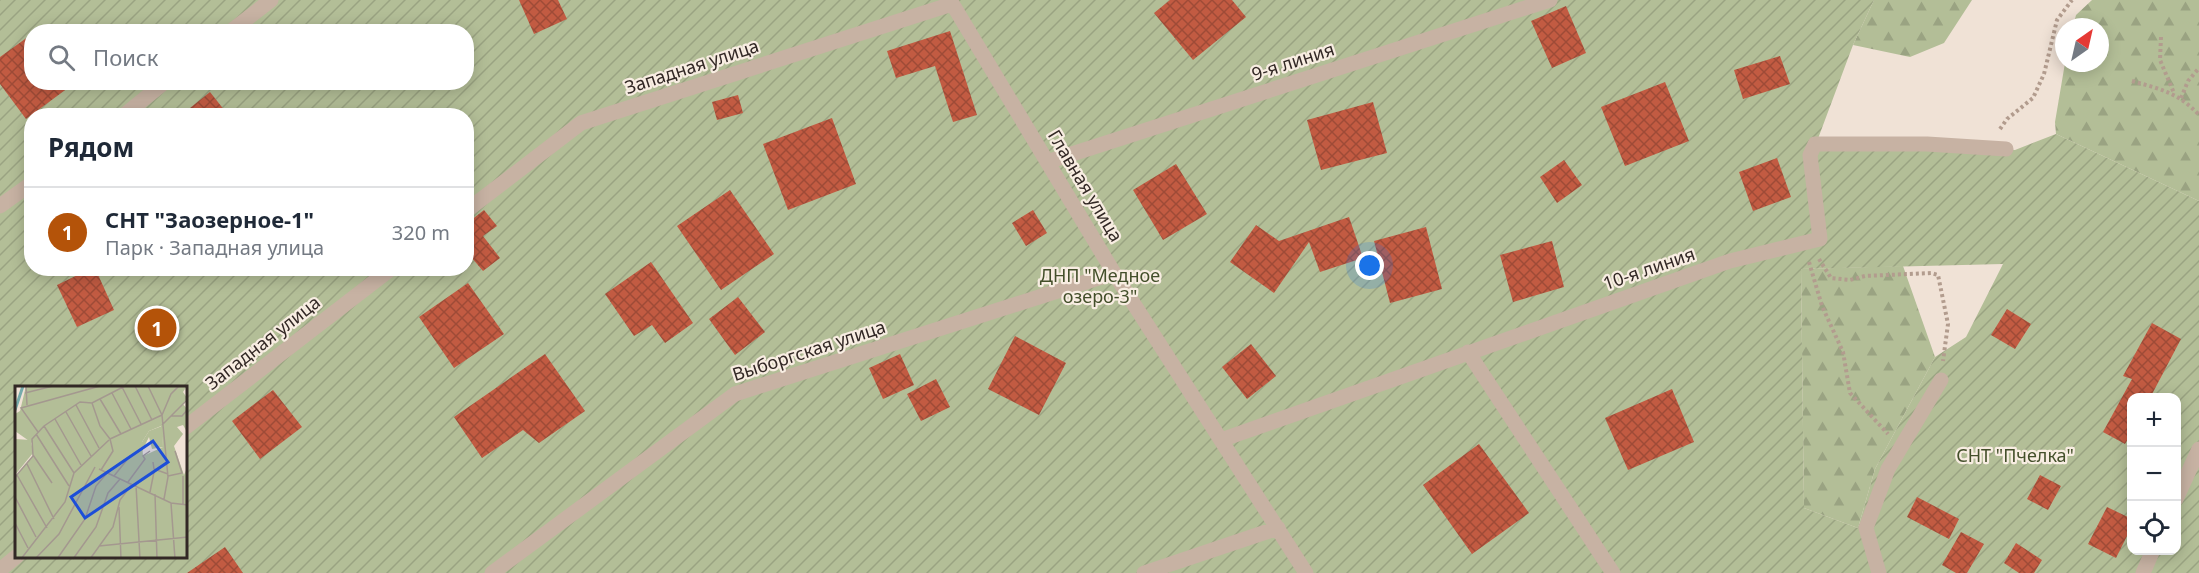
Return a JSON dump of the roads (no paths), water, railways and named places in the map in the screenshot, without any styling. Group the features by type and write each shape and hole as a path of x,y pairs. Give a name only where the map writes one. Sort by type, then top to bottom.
{"street":[{"path":"240,24 271,0"},
{"name":"9-я линия","path":"1047,162 1550,0"},
{"name":"Главная улица","path":"951,2 1114,273 1306,573"},
{"name":"Западная улица","path":"474,205 581,123 951,2"},
{"path":"133,108 155,90"},
{"name":"10-я линия","path":"1221,440 1730,261 1820,239 1810,155 1815,144 1927,144 2006,149"},
{"path":"0,206 24,189"},
{"name":"Выборгская улица","path":"492,573 735,394 1114,273"},
{"name":"Западная улица","path":"188,425 382,276"},
{"path":"1468,352 1613,573"},
{"path":"1879,573 1866,528 1888,469 1941,380"},
{"path":"2181,488 2199,449"},
{"path":"1144,573 1278,528"},
{"path":"2143,573 2151,555"},
{"path":"0,570 15,558"}],"place":[{"name":"СНТ \"Заозерное-1\"","path":"157,328"}],"park label":[{"name":"ДНП \"Медное озеро-3\"","path":"1100,286"},
{"name":"СНТ \"Пчелка\"","path":"2015,456"}]}
